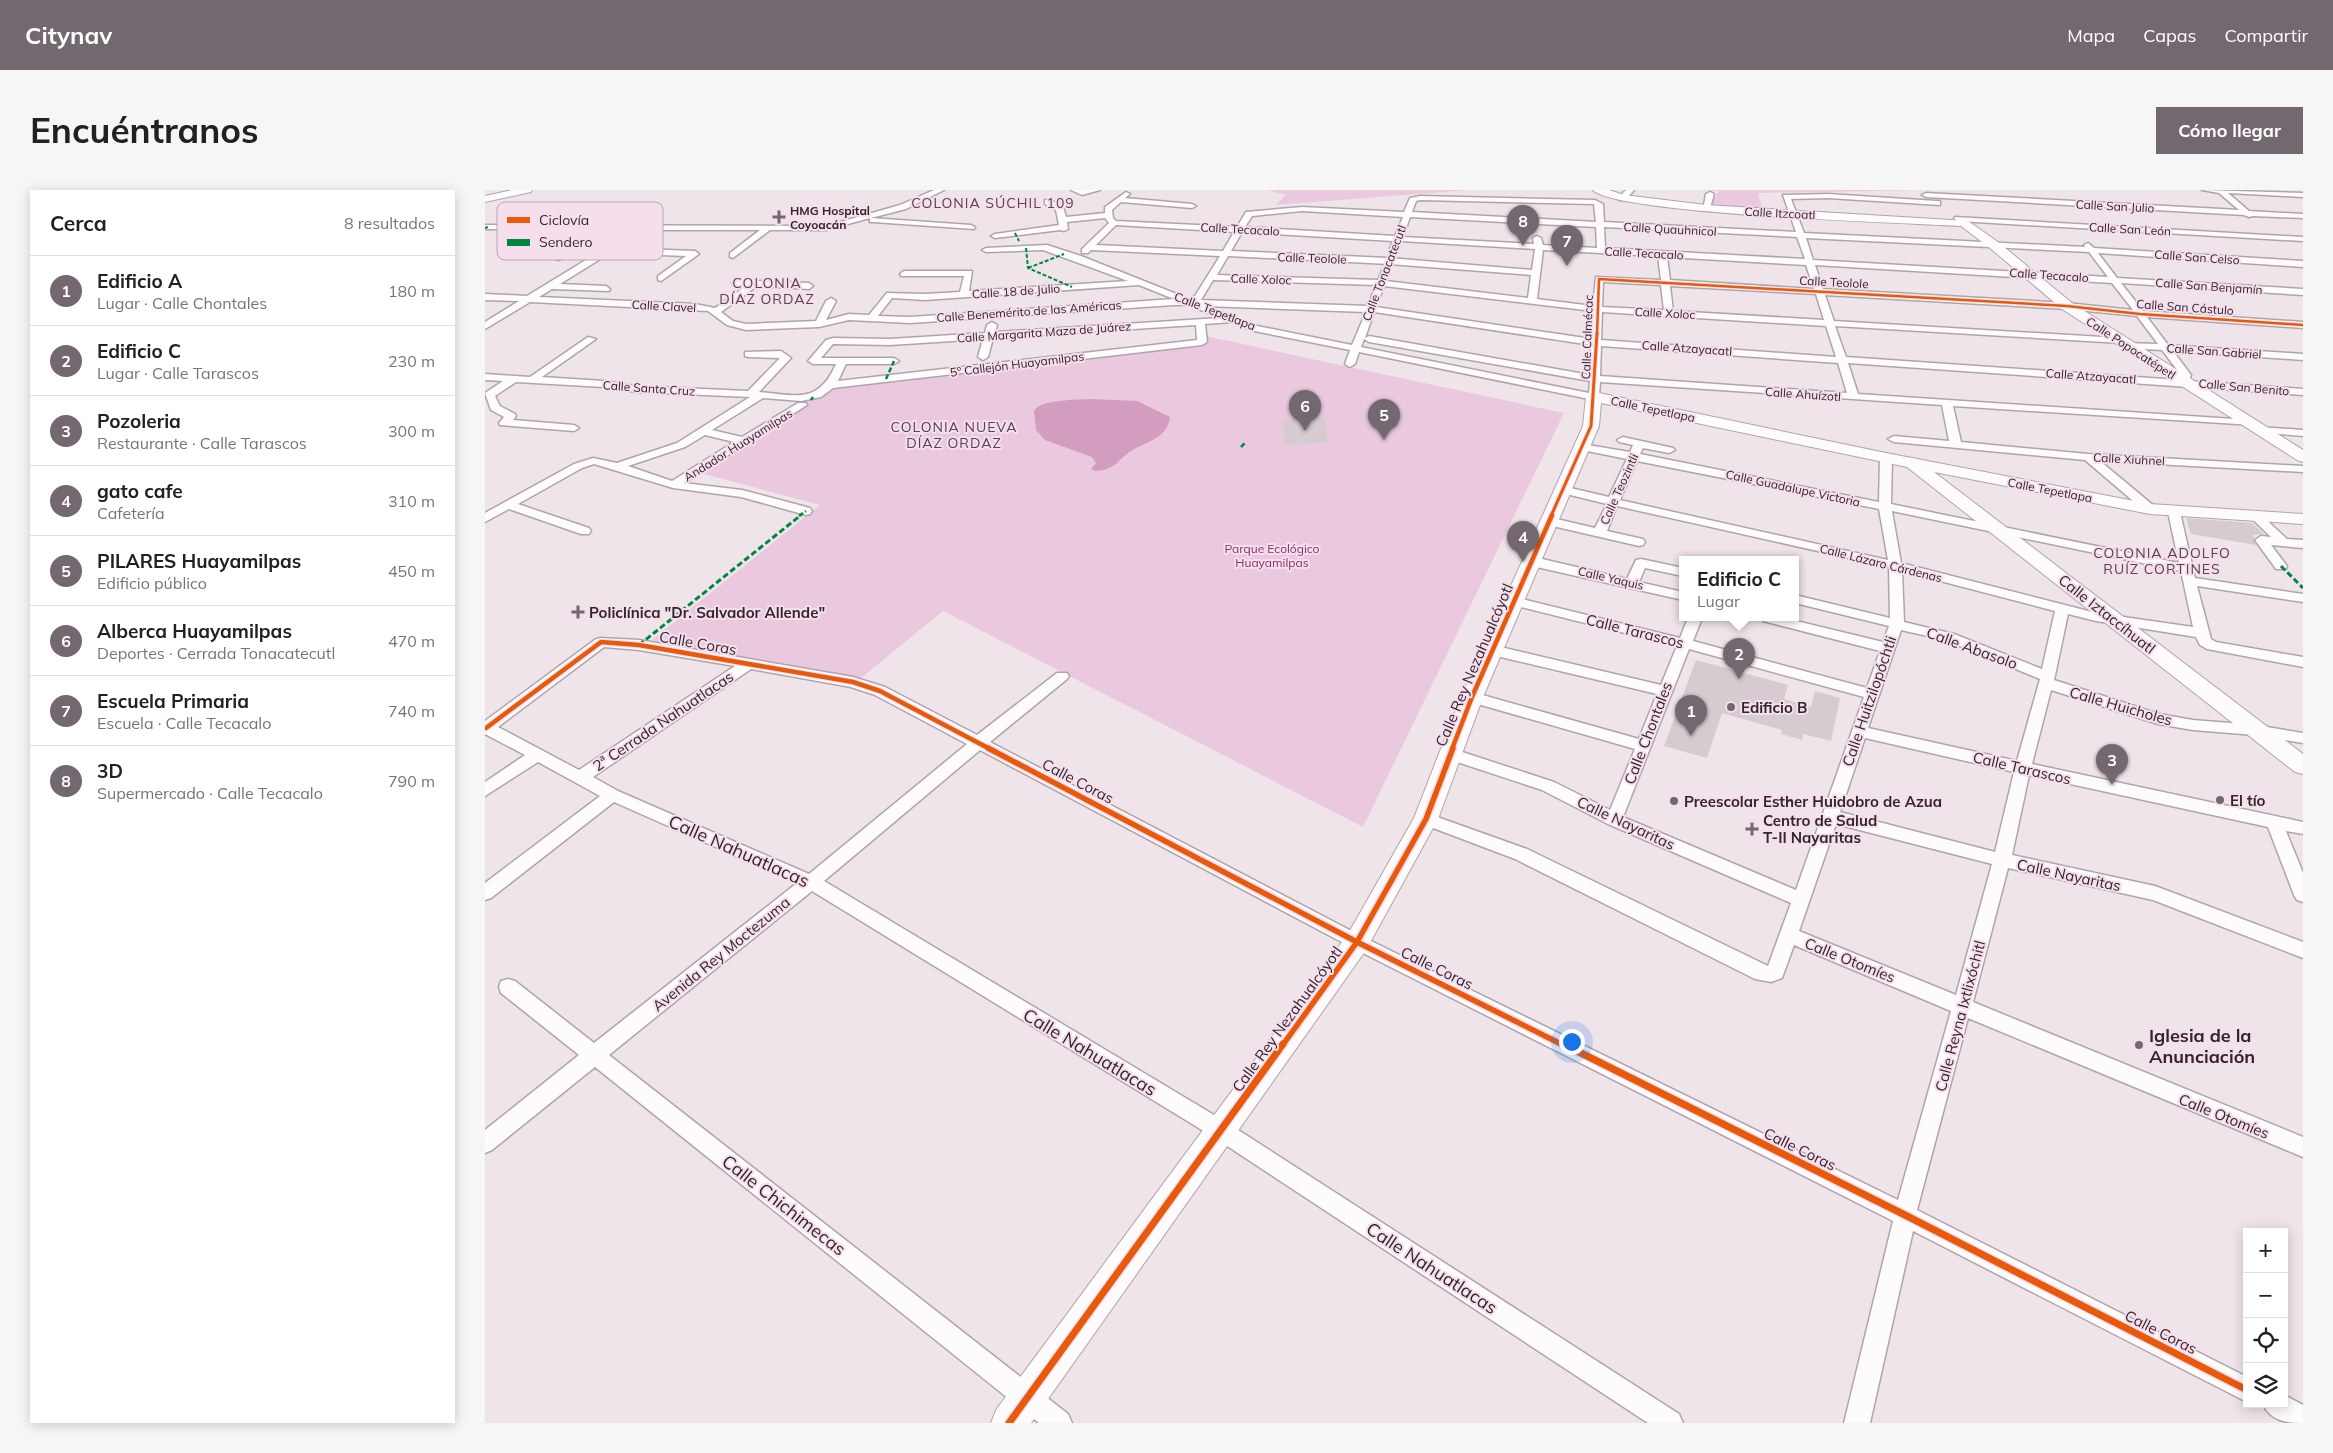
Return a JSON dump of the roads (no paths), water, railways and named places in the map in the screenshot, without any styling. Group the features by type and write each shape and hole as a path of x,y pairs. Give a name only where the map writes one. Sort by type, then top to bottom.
{"street":[{"path":"485,193 500,190"},
{"path":"485,199 527,190"},
{"path":"663,228 819,228 856,221 903,207 940,190"},
{"path":"1075,190 1082,193 1097,190"},
{"path":"1078,258 1114,223 1109,220 1108,209 1131,190"},
{"path":"1527,190 1539,247 1532,302"},
{"name":"Calle Itzcoatl","path":"1598,190 1706,208 1792,213 1954,216"},
{"path":"2207,190 2303,195"},
{"path":"2221,190 2287,250"},
{"name":"Calle San Julio","path":"1923,193 2064,211 2246,213 2303,216"},
{"name":"Calle Popocatépetl","path":"1923,193 1994,245 2067,306 2122,343 2303,457"},
{"path":"1706,208 1710,194"},
{"path":"1854,397 1801,236 1786,197 1828,196 1937,203"},
{"name":"Calle Tonacatecutl","path":"1350,364 1413,200 1420,198 1532,211"},
{"path":"1119,200 1192,206"},
{"path":"1048,202 1060,209 1063,226"},
{"path":"1532,211 1591,202 1599,204 1601,250"},
{"name":"Calle Quauhnicol","path":"1241,228 1249,214 1302,210 1406,215 1532,211 1600,225 2092,250"},
{"path":"2064,211 2163,347 2186,375 2185,382"},
{"name":"Calle San León","path":"1954,216 2064,211 2273,237 2303,239"},
{"path":"995,236 1063,226 1108,215"},
{"path":"856,221 971,227"},
{"name":"Calle Tecacalo","path":"1114,223 1241,228 1397,239 2115,280"},
{"path":"733,255 768,228"},
{"path":"1191,302 1198,298 1241,228"},
{"path":"1015,233 1022,248"},
{"name":"Calle Tepetlapa","path":"986,250 1044,247 1078,258 1254,328 1358,342 1595,388 1886,458 2150,509 2303,519"},
{"name":"Calle Teolole","path":"1089,247 1225,255 1389,261 1535,273"},
{"name":"Calle San Celso","path":"2092,250 2302,264"},
{"path":"661,278 695,254 663,253"},
{"path":"1662,254 1669,312"},
{"path":"2294,257 2302,264"},
{"path":"485,326 592,260"},
{"path":"904,274 969,273 964,294"},
{"name":"Calle Xoloc","path":"1211,278 1382,283 1598,309 1669,312 2122,343"},
{"name":"Calle Teolole","path":"1599,279 2067,306"},
{"name":"Calle Calmécac","path":"1595,388 1599,279"},
{"name":"Calle San Benjamín","path":"2115,280 2303,292"},
{"path":"736,282 809,286"},
{"path":"717,311 756,283"},
{"name":"Calle 18 de Julio","path":"869,316 891,296 925,297 964,294 997,302 1142,283"},
{"path":"551,286 606,289"},
{"name":"Calle Clavel","path":"485,297 695,307 717,311 729,323 739,326 819,324 841,317 869,316"},
{"path":"819,324 831,301"},
{"path":"983,357 997,302"},
{"name":"Calle Benemérito de las Américas","path":"869,316 910,320 997,302 1191,302"},
{"name":"Calle Atzayacatl","path":"1191,302 1371,309 1597,343 2185,382"},
{"name":"Calle San Cástulo","path":"2067,306 2140,314 2303,325"},
{"path":"857,333 869,316"},
{"name":"Calle Margarita Maza de Juárez","path":"842,362 813,361 830,342 857,333 890,342 1234,319"},
{"name":"5º Callejón Huayamilpas","path":"831,385 1202,342 1199,322"},
{"path":"532,380 591,339"},
{"name":"Calle Ahuízotl","path":"1358,342 1595,388 1854,397 2254,426 2303,433"},
{"name":"Calle San Gabriel","path":"2122,343 2303,357"},
{"name":"Andador Huayamilpas","path":"618,466 681,445 703,431 756,395 786,358 781,354 748,354"},
{"path":"831,385 842,362 893,361"},
{"name":"Calle Santa Cruz","path":"485,377 604,384 636,389 801,398 813,397 831,385"},
{"path":"513,379 487,396 493,400 490,411 511,416 504,423 574,428"},
{"name":"Calle San Benito","path":"2185,382 2303,392"},
{"name":"Calle Rey Nezahualcóyotl","path":"1009,1423 1357,942 1425,819 1472,697 1514,601 1535,561 1548,521 1583,447 1591,426 1595,388"},
{"path":"1947,404 1956,446"},
{"name":"Andador Huayamilpas","path":"673,485 802,405"},
{"path":"703,431 743,441"},
{"path":"1623,440 1669,450"},
{"name":"Calle Xiuhnel","path":"1894,440 2088,457 2303,469"},
{"name":"Calle Teozintli","path":"1599,534 1639,444"},
{"name":"Calle Guadalupe Victoria","path":"1583,447 2003,532 2188,575 2303,598"},
{"path":"2088,457 2150,509"},
{"name":"Calle Huitzilopóchtli","path":"1789,935 1800,898 1897,622 1895,565 1885,508 1886,458"},
{"path":"485,518 578,466 593,461 618,466 673,485 742,494 806,511"},
{"name":"Calle Iztaccíhuatl","path":"1911,463 2003,532 2303,766"},
{"name":"Calle Lázaro Cárdenas","path":"1562,490 1895,565 2096,617 2114,619 2303,662"},
{"path":"508,505 585,531"},
{"path":"2174,512 2204,639"},
{"path":"2255,516 2283,542"},
{"path":"1548,521 1639,542"},
{"path":"2281,566 2261,540 2303,544"},
{"name":"Calle Yaquis","path":"1535,561 1679,595"},
{"path":"1632,583 1641,563 1679,571"},
{"name":"Calle Abasolo","path":"1799,599 1897,622 1949,637 2047,680"},
{"name":"Calle Tarascos","path":"1514,601 1683,643 1872,694"},
{"name":"Calle Reyna Ixtlixóchitl","path":"1857,1423 1905,1215 2002,860 2023,768 2047,680 2062,609"},
{"name":"Calle Chontales","path":"1614,820 1683,643 1694,621"},
{"path":"1781,621 1888,648"},
{"name":"Calle Coras","path":"486,727 595,645 606,641 853,682 880,691 1357,942 1905,1215 2243,1388"},
{"path":"1492,650 1657,689"},
{"name":"2ª Cerrada Nahuatlacas","path":"580,778 747,665"},
{"name":"Avenida Rey Moctezuma","path":"485,1143 811,882 1062,676"},
{"name":"Calle Huicholes","path":"2047,680 2158,719 2193,725 2255,730 2303,738"},
{"path":"1472,697 1644,746"},
{"name":"Calle Nahuatlacas","path":"486,727 612,795 811,882 1222,1131 1669,1423"},
{"name":"Calle Tarascos","path":"1859,730 2275,824 2303,828"},
{"name":"Calle Nayaritas","path":"1450,754 1548,786 1614,820 1800,898"},
{"path":"485,790 537,755"},
{"path":"485,893 612,795"},
{"name":"Calle Nayaritas","path":"1830,816 2002,860 2155,894 2303,950"},
{"name":"Calle Otomíes","path":"1425,819 1521,854 1762,973 1771,974 1775,972 1789,935 2303,1147"},
{"path":"2275,824 2303,895"},
{"name":"Calle Chichimecas","path":"508,987 1059,1423"},
{"path":"2282,1408 2303,1419"}],"place":[{"name":"HMG Hospital Coyoacán","path":"779,217"},
{"name":"3D","path":"1523,246"},
{"name":"Escuela Primaria","path":"1567,266"},
{"name":"Alberca Huayamilpas","path":"1305,431"},
{"name":"PILARES Huayamilpas","path":"1384,440"},
{"name":"gato cafe","path":"1523,562"},
{"name":"Policlínica \"Dr. Salvador Allende\"","path":"578,612"},
{"name":"Edificio C","path":"1739,679"},
{"name":"Edificio B","path":"1731,707"},
{"name":"Edificio A","path":"1691,736"},
{"name":"Pozoleria","path":"2112,785"},
{"name":"El tío","path":"2220,800"},
{"name":"Preescolar Esther Huidobro de Azua","path":"1674,801"},
{"name":"Centro de Salud T-II Nayaritas","path":"1752,829"},
{"name":"Iglesia de la Anunciación","path":"2139,1045"}],"district":[{"name":"COLONIA SÚCHIL 109","path":"993,203"},
{"name":"COLONIA DÍAZ ORDAZ","path":"767,292"},
{"name":"COLONIA NUEVA DÍAZ ORDAZ","path":"954,436"},
{"name":"COLONIA ADOLFO RUÍZ CORTINES","path":"2162,562"}],"park label":[{"name":"Parque Ecológico Huayamilpas","path":"1272,555"}]}
